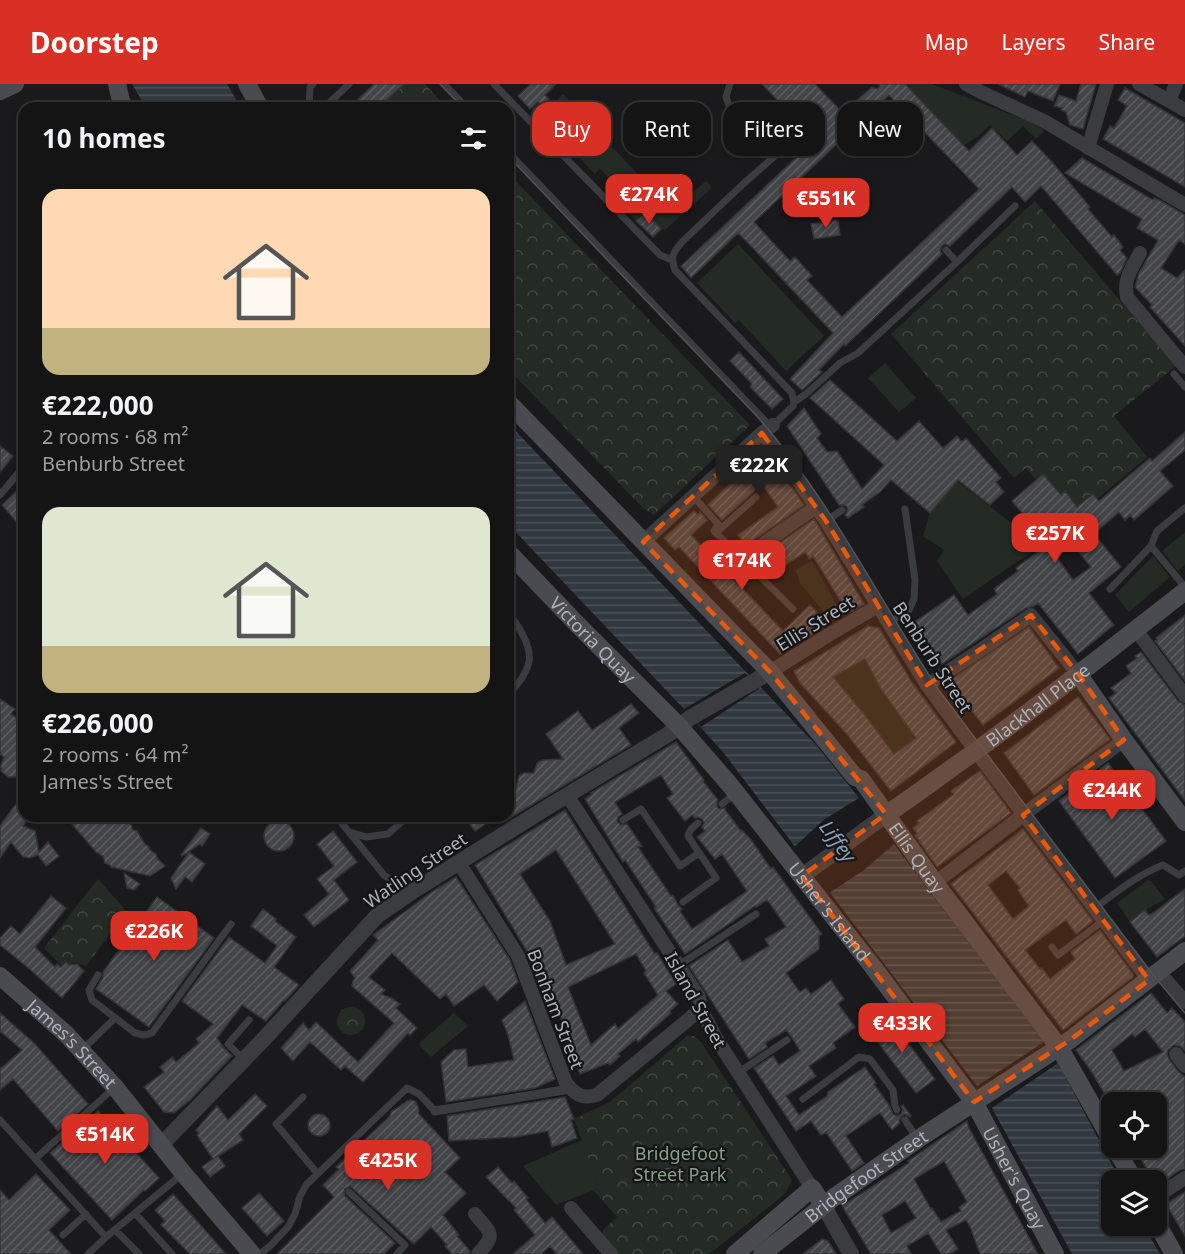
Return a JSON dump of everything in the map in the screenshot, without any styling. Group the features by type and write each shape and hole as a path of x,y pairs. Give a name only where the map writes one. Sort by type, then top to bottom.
{"main road":[{"path":"0,91 15,84"},
{"path":"104,84 111,94 121,98"},
{"path":"247,84 257,102"},
{"name":"Ellis Quay","path":"514,408 643,543 855,777 861,779 882,817 935,883 1056,1049 1101,1123"},
{"name":"Victoria Quay","path":"514,558 577,624 684,722"},
{"name":"Blackhall Place","path":"882,817 1079,675 1185,589"},
{"path":"1079,675 1124,741 1185,822"},
{"name":"Usher's Island","path":"684,722 729,799 807,873 873,967 979,1100"},
{"name":"Bridgefoot Street","path":"762,1254 823,1205 918,1139 1056,1049 1185,951"},
{"name":"James's Street","path":"0,976 44,1014 115,1087 183,1173 252,1254"},
{"name":"Usher's Quay","path":"979,1100 1055,1254"},
{"name":"Bridgefoot Street","path":"735,1254 812,1188"},
{"name":"Island Street","path":"812,1188 823,1205"},
{"path":"1164,1236 1174,1254"}],"street":[{"path":"966,84 1044,121 1185,205"},
{"path":"1088,148 1107,84"},
{"path":"1139,84 1185,110"},
{"path":"1169,102 1176,84"},
{"path":"1140,253 1127,278 1125,287 1127,297 1180,371"},
{"path":"643,543 768,428"},
{"name":"Benburb Street","path":"768,428 778,452 826,521 927,685 975,752 1029,811 1104,920 1154,976 1185,1002"},
{"path":"760,546 816,507"},
{"name":"Ellis Street","path":"763,676 878,606"},
{"path":"927,685 1031,615 1079,675"},
{"path":"1136,630 1185,696"},
{"name":"Watling Street","path":"161,1145 377,916 684,722 763,676"},
{"path":"935,883 1124,741"},
{"name":"Island Street","path":"567,795 600,835 699,998 701,1009 716,1038 812,1188"},
{"path":"807,873 882,817"},
{"name":"Bonham Street","path":"459,863 518,956 532,1007 566,1083 574,1094 587,1098 597,1095 701,1009"},
{"path":"1176,1054 1185,1066"},
{"path":"435,1111 570,1089"},
{"path":"1167,1190 1185,1178"},
{"path":"823,1205 851,1254"},
{"path":"571,1208 611,1254"},
{"path":"476,1214 491,1233 491,1240 478,1254"}],"lane":[{"path":"309,102 310,87 313,84"},
{"path":"330,102 349,84"},
{"path":"444,84 461,102"},
{"path":"494,84 511,102"},
{"path":"730,84 726,97 731,111 776,155 682,242 672,260 675,270 788,388 794,402"},
{"path":"514,105 660,255 672,260"},
{"name":"Benburb Street","path":"514,158 768,428"},
{"path":"768,428 793,406 794,402 840,363 858,353 1015,206"},
{"path":"946,250 957,262"},
{"path":"1180,371 1185,387"},
{"path":"0,495 18,473"},
{"path":"693,496 718,524 714,531 793,609"},
{"path":"716,533 756,497"},
{"path":"1110,589 1151,546 1157,531 1185,508"},
{"path":"889,623 909,610 914,599 915,580 904,509"},
{"path":"826,521 842,510"},
{"path":"1151,546 1185,589"},
{"path":"514,620 526,641 529,661 523,677 514,688"},
{"path":"624,820 641,809 680,866 699,853"},
{"path":"341,822 384,875 398,884 407,896"},
{"path":"350,832 366,837 388,834 401,822"},
{"path":"683,902 716,878 688,836 691,829 698,823"},
{"path":"1095,908 1154,869 1163,866 1179,875 1185,871"},
{"path":"679,965 756,914"},
{"path":"1052,947 1058,955 1104,920"},
{"path":"98,975 89,990 92,1000 135,1032 144,1035 152,1033 231,924"},
{"path":"81,1051 115,1018"},
{"path":"243,1060 228,1044 249,1020"},
{"path":"739,1072 787,1040"},
{"path":"803,1100 859,1057 870,1059 893,1090 897,1110"},
{"path":"35,1159 115,1087"},
{"path":"261,1254 288,1227 307,1184 407,1088 419,1094 435,1111"},
{"path":"303,1097 276,1124 317,1173"},
{"path":"0,1120 106,1237"},
{"path":"904,1120 918,1139"},
{"path":"88,1254 183,1173"},
{"path":"349,1192 405,1245 397,1254"},
{"path":"135,1213 172,1254"},
{"path":"63,1235 86,1214"},
{"path":"115,1230 139,1254"}],"highlighted area":[{"path":"762,433 826,521 927,685 1031,615 1079,675 1124,740 1023,815 1149,980 1070,1040 974,1102 802,876 886,814 770,672 643,542"}],"green space":[{"path":"404,84 425,84 442,102 384,102"},
{"path":"905,84 932,84 1038,125 1044,131 1036,139 1023,126 1007,141 990,125 964,145"},
{"path":"563,94 570,102 555,102"},
{"path":"611,146 671,210 706,181 712,188 665,230 661,229 646,212 636,221 615,196 621,189 600,169 595,174 578,156 611,156"},
{"path":"514,179 750,425 654,515 642,507 514,375"},
{"path":"1035,201 1176,366 1114,416 1147,457 1097,499 1077,507 1065,492 1061,495 1043,474 1036,480 1026,468 1014,478 891,334"},
{"path":"738,244 824,336 786,371 739,320 735,323 697,283"},
{"path":"885,363 916,398 899,412 868,378"},
{"path":"957,481 1042,547 963,599 937,561 944,550 923,536 930,513"},
{"path":"1185,532 1185,564 1178,571 1162,551"},
{"path":"1153,556 1170,577 1129,612 1115,595"},
{"path":"812,561 842,614 830,620 800,583 796,570"},
{"path":"858,649 917,737 900,749 897,758 865,715 826,669 838,661 844,671 857,664 852,652"},
{"path":"98,879 127,912 86,966 74,962 64,968 44,948"},
{"path":"1148,880 1165,899 1130,922 1117,903"},
{"path":"351,1007 361,1011 365,1021 361,1031 351,1035 341,1031 337,1021 341,1011"},
{"path":"454,1013 468,1026 431,1057 418,1044"},
{"name":"Bridgefoot Street Park","path":"687,1036 694,1036 701,1042 792,1180 786,1192 775,1202 709,1254 619,1254 602,1235 603,1230 617,1217 594,1191 598,1185 574,1119 610,1102"},
{"path":"582,1140 598,1185 597,1189 556,1205 523,1166"}],"water":[{"path":"132,84 227,84 238,102 142,102"},
{"name":"Liffey","path":"514,429 816,745 859,798 1058,1063 1101,1144 1101,1158 1108,1158 1115,1170 1101,1170 1101,1236 1150,1236 1160,1254 1072,1254 992,1108 977,1086 723,752 514,530"}],"pier":[{"path":"745,673 760,688 701,727 684,709"},
{"path":"859,798 894,844 864,870 829,893 794,847 825,819"},
{"path":"1044,1042 1058,1063 992,1108 977,1086"}],"building":[{"path":"374,84 404,84 384,102 355,102"},
{"path":"531,84 556,84 545,95 551,102 532,102 530,109 518,96"},
{"path":"762,84 815,84 837,107 837,144 825,155 825,102 779,102"},
{"path":"878,84 905,84 922,102 896,102 889,95 882,102 855,102 872,87 877,89 880,86"},
{"path":"998,84 1060,84 1053,101 1028,91 1025,97"},
{"path":"1081,84 1096,84 1083,129 1070,125 1066,112 1054,106 1059,95 1076,101"},
{"path":"1125,88 1185,123 1185,187 1103,139 1110,126 1114,128 1127,106 1118,100"},
{"path":"923,103 969,151 992,128 1017,155 1032,141 1090,207 1088,209 1112,237 1114,235 1123,247 1120,250 1127,258 1117,275 1041,186 1025,202 1012,187 950,246 945,244 942,246 940,251 942,254 845,346 844,344 819,370 822,372 802,390 790,379 833,333 751,246 738,233 691,278 681,266 798,156 824,156 754,222 790,261 795,257 812,276 807,280 842,317 979,189 923,131"},
{"path":"1082,158 1153,200 1154,198 1161,201 1185,215 1185,244 1179,240 1161,268 1177,278 1185,270 1185,346 1135,287 1139,273 1158,240 1137,228 1142,219 1065,173"},
{"path":"646,212 661,229 653,237 636,221"},
{"path":"838,220 840,235 814,239 811,224"},
{"path":"739,352 783,399 772,409 750,387 752,384 730,361"},
{"path":"830,380 897,441 919,421 943,448 957,436 962,442 966,438 1001,478 996,482 1004,492 990,505 958,480 930,513 891,480 881,491 862,505 864,507 848,518 845,515 847,507 839,505 787,426 804,408 821,434 817,438 827,452 837,451 862,489 884,465 810,398"},
{"path":"1185,432 1185,450 1160,471 1173,486 1134,520 1130,515 1125,520 1119,512 1094,534 1121,567 1089,593 1114,625 1078,654 1038,603 1026,608 942,664 913,623 954,595 968,615 997,594 994,589 1018,571 1016,568 1048,544 1012,501 1043,474 1061,495 1065,491 1077,507 1093,494 1099,501 1150,458 1152,461","holes":["1071,543 1091,567 1073,580 1056,556"]},
{"path":"0,446 13,456 0,472"},
{"path":"764,450 804,505 755,539 751,547 749,544 746,546 738,535 778,507 762,484 722,520 708,505"},
{"path":"18,490 18,524 2,505"},
{"path":"694,511 698,515 700,512 707,520 691,535 783,631 810,605 828,624 780,654 679,547 675,550 664,538"},
{"path":"814,519 864,604 848,613 813,556 810,559 805,552 770,575 755,554 765,553"},
{"path":"1185,615 1185,681 1155,641"},
{"path":"868,626 879,628 911,681 956,742 891,791 846,733 800,683 794,671","holes":["865,659 881,689 916,738 894,754 833,677"]},
{"path":"1029,627 1059,668 983,725 949,681"},
{"path":"1141,652 1178,701 1185,705 1185,801 1109,698 1116,693 1111,688 1131,673 1126,666"},
{"path":"1078,697 1110,739 1034,795 1004,753"},
{"path":"0,699 15,709 11,714 18,719 18,777 8,777 1,771 4,757 0,754"},
{"path":"631,704 639,713 619,728 631,745 514,815 514,797 519,776 524,773 534,773 537,763 542,760 563,759 546,734 578,711 592,730"},
{"path":"676,742 718,800 717,807 725,808 771,869 773,867 822,934 819,936 819,949 786,973 800,992 806,988 811,994 831,980 844,999 838,1004 855,1027 833,1043 836,1048 809,1066 816,1076 786,1096 799,1115 865,1067 893,1114 897,1116 901,1114 903,1105 911,1116 905,1114 902,1116 900,1123 892,1130 880,1113 846,1136 864,1163 852,1171 826,1132 821,1135 811,1121 796,1131 754,1068 773,1056 779,1065 800,1051 786,1030 765,1043 767,1047 749,1059 689,966 728,940 742,962 769,946 765,939 786,927 774,909 767,900 755,906 685,954 625,860 623,862 585,799 591,793","holes":["661,775 673,794 667,798 685,821 692,815 702,819 704,823 702,827 705,831 697,837 715,859 722,854 747,891 692,929 673,895 671,896 638,847 642,846 627,824 621,825 617,821 622,814 615,802"]},
{"path":"1108,763 1166,841 1115,878 1059,801"},
{"path":"980,771 1011,813 937,867 915,835 917,833 913,828 919,823 917,821 954,794 951,791"},
{"path":"18,801 18,822 26,822 23,826 35,831 39,852 48,842 59,856 46,866 38,855 23,857 11,842 0,858 0,826"},
{"path":"565,810 654,953 657,953 676,984 666,991 678,1004 638,1042 636,1039 618,1054 620,1056 610,1065 608,1063 580,1074 566,1039 569,1038 552,996 546,999 533,968 536,966 475,865","holes":["556,850 615,944 566,965 550,921 520,874","636,954 646,971 644,973 658,995 618,1029 615,1024 591,1045 568,987"]},
{"path":"70,822 129,822 133,830 137,831 144,843 165,866 150,876 111,867 105,863 103,856 96,852"},
{"path":"273,822 285,822 293,830 293,842 285,850 273,850 265,842 265,830"},
{"path":"468,822 488,822 475,831"},
{"path":"201,828 210,834 202,846 200,844 182,856 181,855"},
{"path":"1023,829 1093,921 1076,934 1066,920 1025,950 1050,979 1075,959 1071,952 1100,930 1133,977 1063,1030 951,884","holes":["1006,871 1020,888 1018,890 1029,906 1013,919 988,885"]},
{"path":"333,831 357,862 334,880 349,900 314,927 304,915 329,894 317,879 334,866 317,844"},
{"path":"189,852 205,864 192,882 185,877 176,889 171,878"},
{"path":"124,873 140,884 134,890 127,888"},
{"path":"456,877 510,960 518,982 497,1001 484,985 454,1006 446,994 440,999 392,953 369,977 385,990 381,994 400,1004 396,1008 417,1028 410,1035 408,1033 363,1082 345,1066 341,1070 310,1042 293,1061 281,1048 303,1023 309,1030 316,1022 358,1062 394,1023 352,986 355,978 350,971 378,940 373,935"},
{"path":"1185,889 1185,936 1157,957 1130,922 1145,910 1149,915 1153,913"},
{"path":"51,896 66,908 35,947 55,967 57,964 61,967 66,962 69,965 77,964 84,971 62,998 0,945 0,938 11,926 20,934"},
{"path":"157,897 214,938 149,1027 96,989 103,977 103,972"},
{"path":"263,909 296,937 274,967 299,985 266,1021 242,1005 217,1038 232,1056 190,1100 174,1113 164,1112 144,1087 164,1072 160,1067 172,1057 176,1062 199,1043 196,1039 213,1024 182,1001 229,937 265,963 277,946 251,926"},
{"path":"1151,993 1167,1013 1172,1008 1185,1022 1185,1051 1180,1046 1174,1045 1167,1054 1178,1071 1185,1077 1185,1169 1167,1179 1167,1170 1148,1170 1140,1158 1167,1158 1167,1092 1104,1092 1076,1050","holes":["1145,1029 1163,1052 1124,1071 1112,1050 1132,1034 1135,1037"]},
{"path":"525,1001 555,1079 535,1088 446,1102 441,1062 454,1050 466,1049 468,1067 514,1060 502,1020"},
{"path":"0,1013 35,1044 88,1104 58,1131 13,1079 0,1090 0,1069 22,1050 0,1031"},
{"path":"887,1015 935,1079 916,1093 868,1029"},
{"path":"255,1094 267,1106 239,1134 243,1140 218,1156 225,1166 210,1177 202,1167 213,1159 196,1130 217,1106 228,1120"},
{"path":"565,1097 574,1119 571,1120 577,1138 552,1147 548,1131 516,1137 449,1141 447,1116"},
{"path":"411,1100 415,1101 418,1106 419,1114 460,1158 445,1172 466,1193 443,1215 470,1251 469,1254 452,1254 431,1227 414,1244 350,1186 345,1189 345,1196 395,1243 384,1254 277,1254 334,1197 323,1185 339,1169 336,1167 389,1117 392,1111"},
{"path":"98,1111 159,1178 112,1220 50,1153"},
{"path":"319,1114 327,1117 330,1125 327,1133 319,1136 311,1133 308,1125 311,1117"},
{"path":"967,1121 1038,1254 980,1254 966,1220 946,1230 958,1249 950,1254 941,1254 928,1233 907,1246 911,1254 871,1254 842,1206 909,1163 908,1161","holes":["944,1161 967,1202 959,1207 961,1211 941,1222 914,1179","905,1201 916,1218 891,1233 882,1215"]},
{"path":"498,1167 512,1183 514,1181 545,1223 552,1217 583,1254 557,1254 550,1246 541,1254 513,1254 535,1235 514,1210 516,1208 486,1177"},
{"path":"36,1174 70,1210 49,1230 71,1254 0,1254 0,1190 9,1200"},
{"path":"1185,1192 1185,1236 1167,1206 1167,1203"},
{"path":"259,1193 284,1221 267,1236 242,1208"},
{"path":"173,1194 226,1254 190,1254 161,1225 165,1221 155,1210"},
{"path":"822,1239 828,1241 836,1254 803,1254"}],"tram line":[{"path":"440,84 457,102"},
{"path":"514,162 755,414 782,446 830,513 938,689 1154,976 1185,1013"}]}
